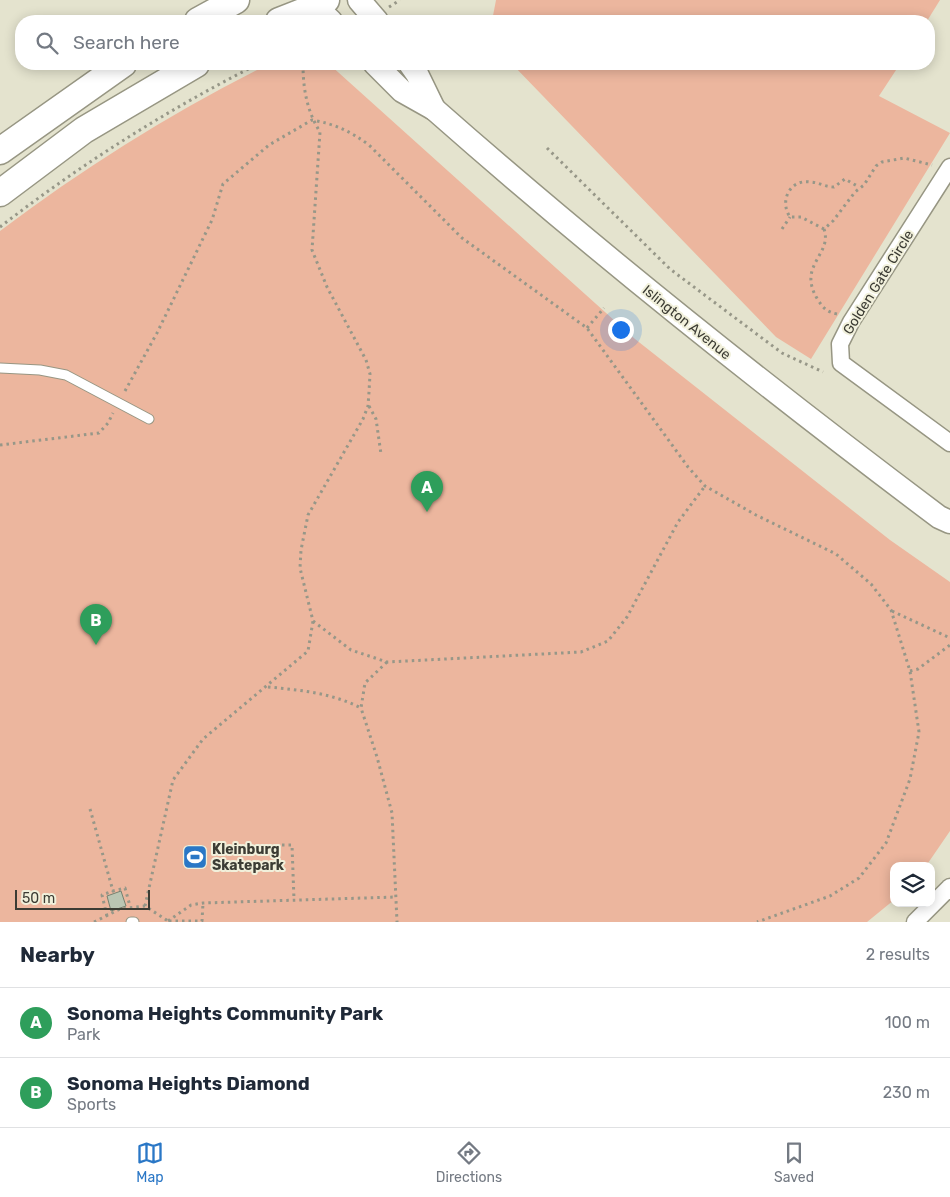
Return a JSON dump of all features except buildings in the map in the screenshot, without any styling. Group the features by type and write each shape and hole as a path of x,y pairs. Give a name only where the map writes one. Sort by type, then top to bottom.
{"main road":[{"path":"209,15 236,0"},
{"path":"359,0 372,15"},
{"path":"297,15 320,7"},
{"path":"0,151 115,70"},
{"path":"0,193 84,130 186,70"},
{"name":"Islington Avenue","path":"381,70 402,91 434,109 622,270 793,407 939,517 950,522"},
{"name":"Islington Avenue","path":"415,70 434,109"}],"street":[{"name":"Golden Gate Circle","path":"949,169 851,322 840,344 841,363 950,443"},
{"path":"916,922 950,887"}],"lane":[{"path":"0,368 40,370 66,375 149,419"}],"path":[{"path":"0,227 39,196 122,140 201,93 246,70"},
{"path":"145,906 172,780 203,739 308,651 313,621 300,568 301,550 308,515 368,406 370,374 366,360 328,288 312,250 320,132 312,120 306,100 304,70"},
{"path":"124,394 157,333 212,220 223,184 269,145 312,120 333,124 363,141 462,238 587,328 688,467 704,486 756,515 836,554 871,584 891,610 910,671 919,732 910,779 886,842 860,878 830,896 757,922"},
{"path":"546,148 670,269 782,353 823,372"},
{"path":"824,229 833,222 860,187 868,181 876,166 895,159 916,160 949,169"},
{"path":"790,217 786,212 785,200 788,191 798,184 808,181 834,187 845,179 860,187"},
{"path":"782,229 790,217"},
{"path":"790,217 801,217 824,229"},
{"path":"824,229 826,240 811,271 811,286 822,307 837,314"},
{"path":"587,328 604,308"},
{"path":"368,406 376,419 381,454"},
{"path":"0,444 99,433 108,423 113,413"},
{"path":"313,621 351,650 388,662 581,652 608,641 627,617 678,522 704,486"},
{"path":"891,610 950,638"},
{"path":"910,671 918,669 950,645"},
{"path":"388,662 365,683 361,708 392,813 397,922"},
{"path":"267,686 313,692 348,702 361,708"},
{"path":"90,809 113,891"},
{"path":"282,845 292,845 294,900"},
{"path":"107,916 102,895 124,888 130,906"},
{"path":"202,903 202,922 168,921 191,905 202,903 396,898"}],"shaded area":[{"path":"496,0 940,0 931,15 493,15"},
{"path":"257,70 336,70 635,339 890,540 950,582 950,831 929,862 890,862 890,903 867,922 0,922 0,231 97,162 199,101"},
{"path":"518,70 896,70 879,96 950,133 811,359 776,337"}],"place":[{"name":"Sonoma Heights Community Park","path":"427,512"},
{"name":"Sonoma Heights Diamond","path":"96,645"},
{"name":"Kleinburg Skatepark","path":"195,857"}]}
